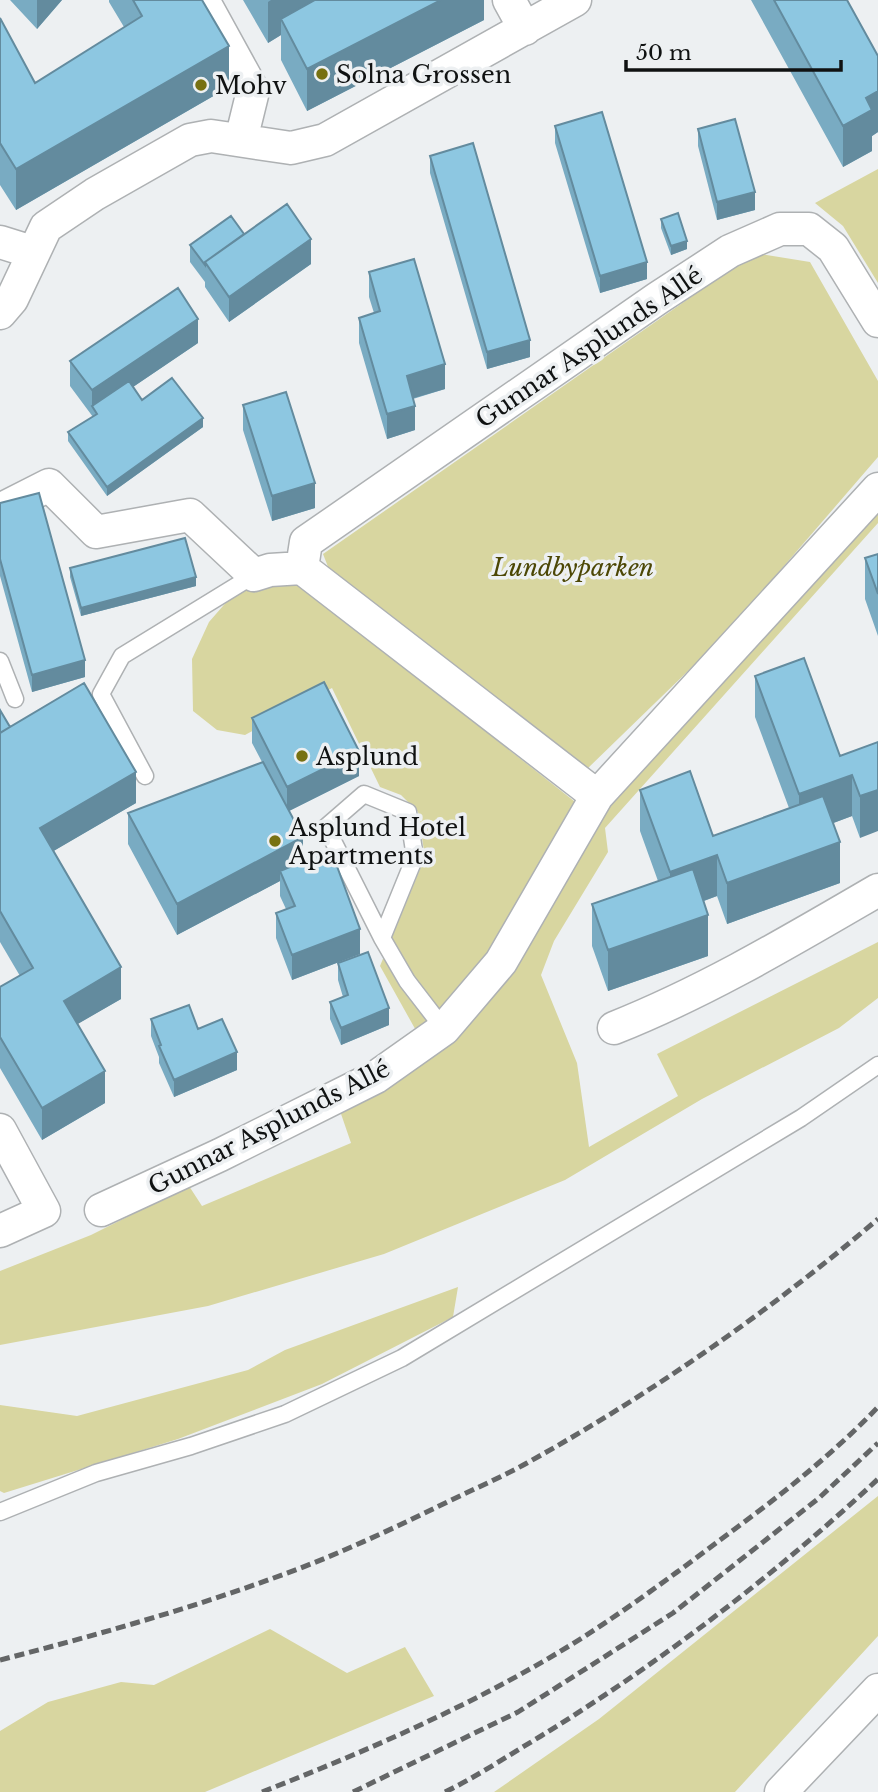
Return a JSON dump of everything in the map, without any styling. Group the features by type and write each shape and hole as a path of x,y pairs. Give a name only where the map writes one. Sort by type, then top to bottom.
{"street":[{"path":"203,0 253,91 241,140"},
{"path":"509,0 525,29"},
{"path":"0,313 12,299 46,227 95,194 190,140 211,136 291,148 325,140 575,0"},
{"name":"Gunnar Asplunds Allé","path":"302,568 306,542 658,298 730,251 780,229 810,229 833,248 878,321"},
{"path":"0,242 32,252"},
{"path":"0,510 49,485 96,532 190,515 254,575 270,570 302,568 597,796"},
{"name":"Gunnar Asplunds Allé","path":"101,1210 220,1155 376,1077 444,1029 501,962 597,796 878,489"},
{"path":"614,1028 667,1007 765,956 878,890"},
{"path":"0,1130 44,1210 0,1231"},
{"path":"781,1792 878,1690"}],"lane":[{"path":"145,776 101,694 122,656 254,575"},
{"path":"0,661 15,699"},
{"path":"382,938 415,857 408,812 364,794 326,827 382,938 407,981 444,1029"},
{"path":"0,1512 96,1473 191,1446 285,1414 402,1358 801,1118 878,1065"}],"green space":[{"path":"878,169 878,283 843,226 815,203"},
{"name":"Lundbyparken","path":"754,253 810,262 878,381 878,457 722,638 586,770 332,577 323,554"},
{"path":"878,508 878,523 605,828 608,852 554,941 541,975 577,1063 589,1147 678,1096 657,1054 878,942 878,998 839,1028 702,1099 565,1180 384,1254 208,1306 0,1345 0,1271 91,1235 189,1186 202,1206 351,1143 339,1108 428,1052 380,966 425,857 418,812 401,795 380,787 332,688 245,735 217,730 193,711 192,659 209,622 243,583 300,585 593,816"},
{"path":"458,1287 453,1317 322,1384 178,1439 4,1493 0,1491 0,1405 77,1416 248,1370 285,1350"},
{"path":"878,1496 878,1636 735,1792 494,1792 599,1719"},
{"path":"270,1629 347,1673 405,1647 434,1696 205,1792 0,1792 0,1731 48,1702 121,1682 154,1685"}],"building":[{"path":"133,0 202,0 229,46 16,169 0,143 0,18 35,83 142,16"},
{"path":"315,0 441,0 307,69 281,19"},
{"path":"774,0 847,0 878,56 878,91 866,98 872,110 843,126"},
{"path":"602,112 647,262 600,276 555,126"},
{"path":"735,119 755,192 717,202 698,129"},
{"path":"473,143 530,340 487,352 430,156"},
{"path":"287,204 311,239 229,297 205,262"},
{"path":"678,213 687,241 671,246 661,219"},
{"path":"231,216 244,234 205,262 205,265 190,245"},
{"path":"414,259 445,364 407,376 415,406 387,414 359,318 380,311 369,272"},
{"path":"178,288 198,319 92,390 70,361"},
{"path":"172,378 203,418 107,487 68,432 97,414 92,406 129,381 142,400"},
{"path":"286,392 315,483 272,496 243,405"},
{"path":"39,493 85,660 32,675 0,559 0,503"},
{"path":"185,538 196,577 81,608 70,568"},
{"path":"878,554 878,594 865,558"},
{"path":"804,658 840,756 878,742 878,790 860,796 852,775 799,794 755,676"},
{"path":"324,682 359,751 287,787 252,718"},
{"path":"84,683 136,772 40,828 121,967 64,1001 105,1071 42,1108 0,1037 0,987 33,968 0,911 0,733"},
{"path":"0,710 10,727 0,733"},
{"path":"263,762 303,837 177,904 128,813"},
{"path":"690,771 713,836 823,796 840,842 727,883 717,855 670,872 640,790"},
{"path":"331,850 360,929 292,955 276,913 295,906 280,871"},
{"path":"693,869 708,915 608,950 592,904"},
{"path":"368,952 389,1008 341,1028 330,1002 348,995 338,963"},
{"path":"189,1005 198,1029 222,1019 237,1052 174,1080 151,1019"}],"railway":[{"path":"0,1660 150,1619 298,1569 368,1540 505,1475 619,1409 708,1350 795,1286 878,1219"},
{"path":"262,1792 344,1759 466,1703 582,1638 669,1578 782,1493 841,1443 878,1407"},
{"path":"353,1792 518,1712 673,1613 819,1498 878,1443"},
{"path":"445,1792 586,1708 716,1616 799,1549 878,1479"}],"place":[{"name":"Solna Grossen","path":"322,74"},
{"name":"Mohv","path":"201,85"},
{"name":"Asplund","path":"302,756"},
{"name":"Asplund Hotel Apartments","path":"275,841"}]}
